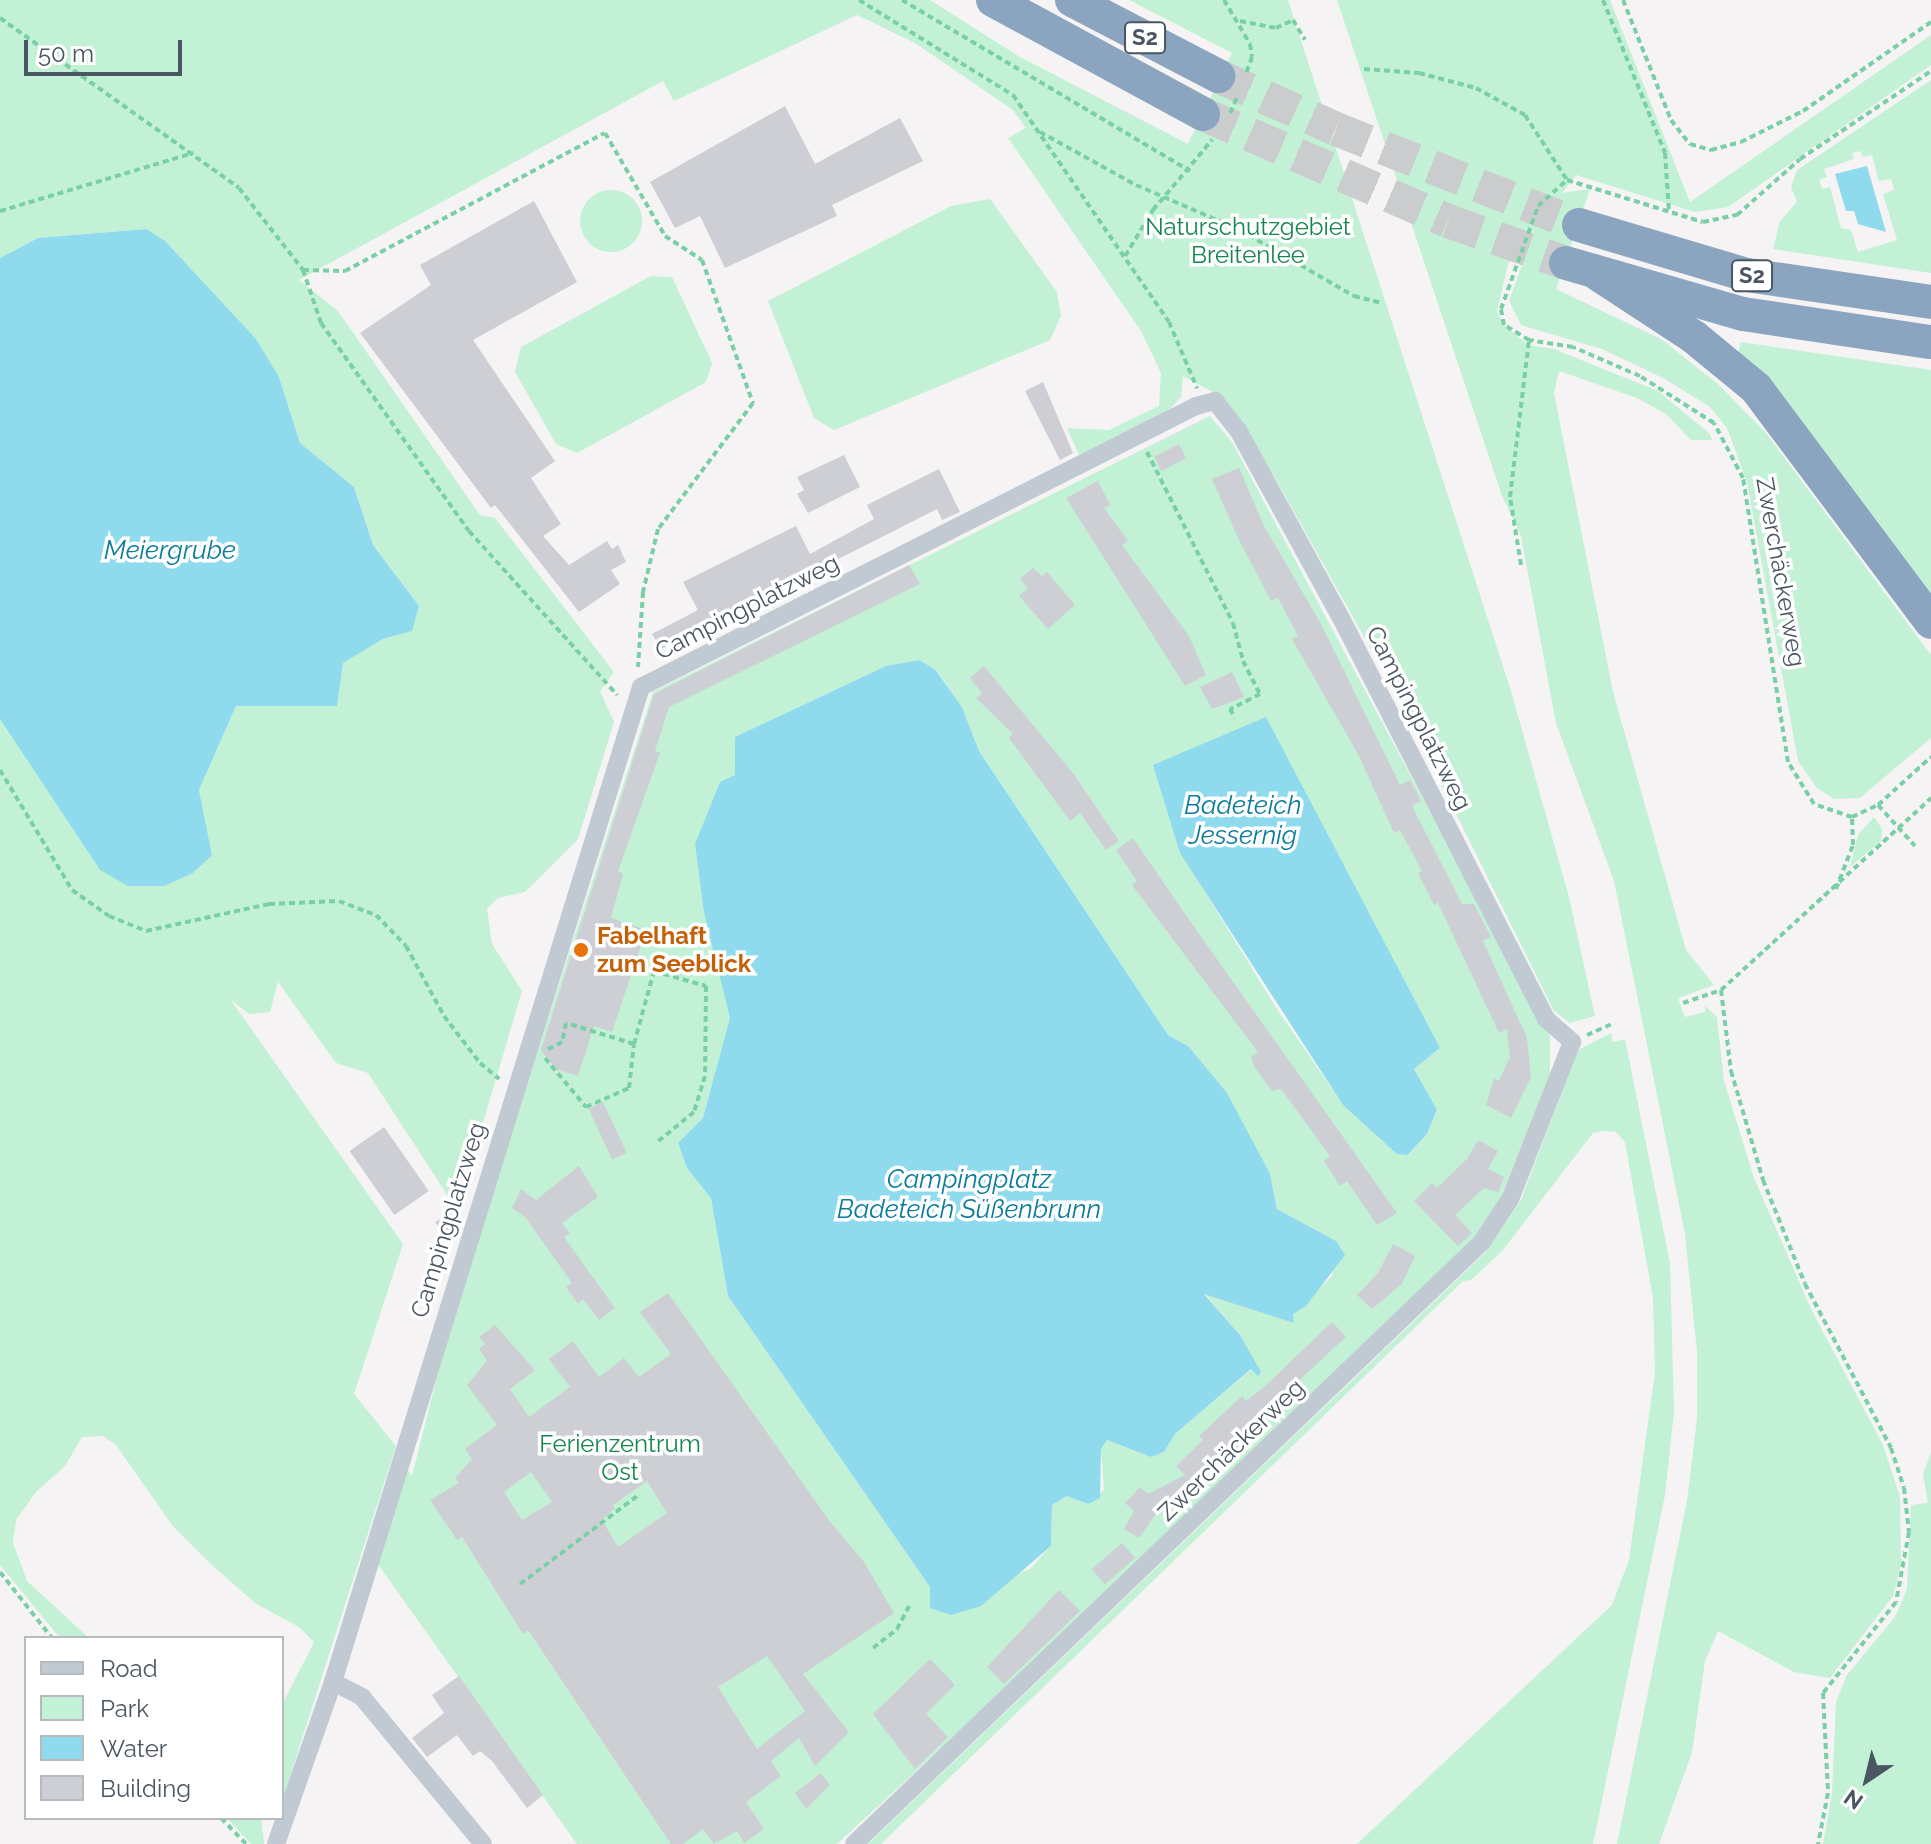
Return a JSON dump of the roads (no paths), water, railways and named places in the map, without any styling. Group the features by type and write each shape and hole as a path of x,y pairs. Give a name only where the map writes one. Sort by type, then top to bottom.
{"highway":[{"name":"S2","path":"993,0 1203,114"},
{"name":"S2","path":"1072,0 1218,76"},
{"name":"S2","path":"1579,225 1747,275 1931,302"},
{"name":"S2","path":"1566,263 1806,328 1931,342"},
{"path":"1598,274 1703,343 1756,388 1817,462 1931,622"}],"street":[{"name":"Campingplatzweg","path":"276,1844 333,1682 513,1090 641,687 1196,406 1215,401 1238,430 1546,1019 1572,1042"},
{"name":"Zwerchäckerweg","path":"854,1844 1482,1242 1510,1199 1572,1042"},
{"path":"333,1682 362,1697 483,1844"}],"water":[{"path":"1867,166 1886,232 1858,224 1854,211 1846,211 1835,174"},
{"name":"Meiergrube","path":"146,229 165,241 256,339 279,377 300,443 354,487 373,545 419,606 412,631 383,639 343,663 337,706 236,706 199,790 212,855 193,873 164,886 128,886 100,870 0,719 0,258 38,238"},
{"name":"Campingplatz Badeteich Süßenbrunn","path":"919,660 935,669 962,707 979,751 1168,1035 1188,1046 1227,1093 1270,1174 1277,1209 1336,1241 1345,1255 1306,1306 1293,1314 1294,1323 1204,1294 1240,1335 1261,1372 1258,1376 1251,1369 1175,1434 1164,1452 1151,1457 1107,1440 1101,1449 1100,1498 1088,1504 1067,1496 1052,1505 1051,1546 981,1606 951,1615 930,1608 930,1587 728,1296 711,1198 687,1168 678,1143 703,1118 730,1018 704,913 695,844 720,782 735,775 735,737 886,666"},
{"name":"Badeteich Jessernig","path":"1266,717 1440,1048 1414,1069 1437,1110 1427,1134 1408,1155 1397,1154 1343,1105 1180,853 1153,765"}],"tunnel":[{"path":"1218,76 1336,129 1579,225"},
{"path":"1203,114 1448,221 1566,263"}],"place":[{"name":"Fabelhaft zum Seeblick","path":"581,950"}],"park label":[{"name":"Naturschutzgebiet Breitenlee","path":"1248,241"},
{"name":"Ferienzentrum Ost","path":"620,1458"}]}
